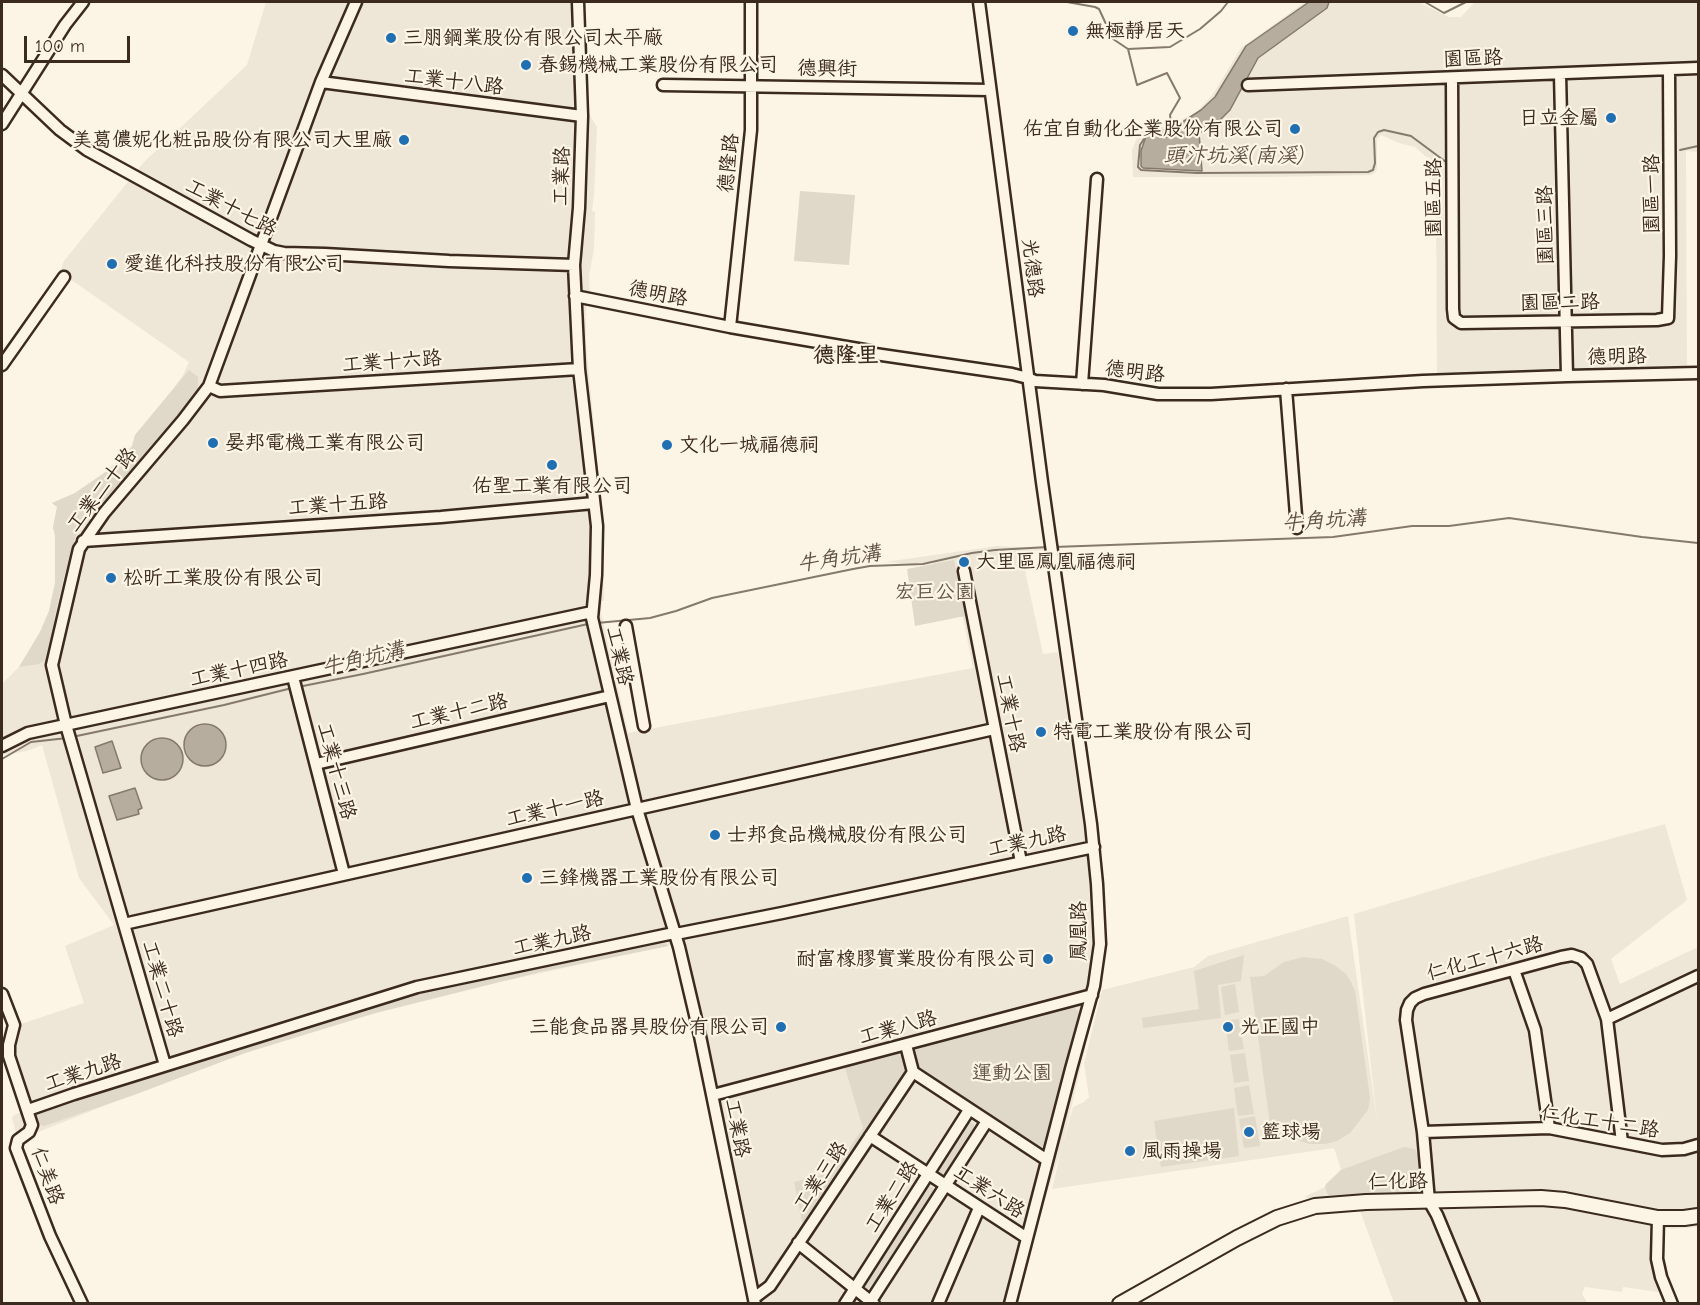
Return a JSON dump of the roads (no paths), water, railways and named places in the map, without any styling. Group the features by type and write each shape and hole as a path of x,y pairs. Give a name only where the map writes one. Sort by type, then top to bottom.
{"main road":[{"name":"仁化路","path":"1119,1304 1237,1238 1277,1218 1315,1206 1521,1197 1555,1198 1658,1218 1698,1216"}],"street":[{"path":"2,124 17,91 83,2"},
{"name":"工業二十路","path":"165,1065 66,727 52,665 79,549 83,541 209,386 321,82 356,2"},
{"name":"工業路","path":"578,2 582,116 579,208 574,266 579,369 597,549 592,613 594,632 637,809 674,933 700,1036 754,1301"},
{"name":"德隆路","path":"730,327 751,130 751,2"},
{"name":"光德路","path":"980,2 1028,378 1052,545"},
{"name":"園區路","path":"1248,85 1698,68"},
{"name":"園區一路","path":"1668,318 1669,70"},
{"name":"園區三路","path":"1560,74 1567,376"},
{"name":"工業十七路","path":"2,75 60,130 87,150 261,246 284,253 574,266"},
{"name":"園區五路","path":"1452,78 1454,318"},
{"name":"工業十八路","path":"321,82 582,116"},
{"name":"德興街","path":"663,85 990,90"},
{"path":"1082,384 1096,179"},
{"path":"2,365 64,277"},
{"name":"德明路","path":"575,296 730,327 870,351 875,354 1035,381 1104,386 1158,394 1180,395 1567,376 1698,373"},
{"name":"園區二路","path":"1454,318 1461,323 1668,318"},
{"name":"工業十六路","path":"209,386 220,391 579,369"},
{"path":"1286,389 1297,528"},
{"name":"工業十五路","path":"83,541 594,503"},
{"name":"鳳凰路","path":"1010,1304 1092,995 1100,944 1094,847 1052,545"},
{"name":"工業十路","path":"964,571 1021,862"},
{"name":"工業十四路","path":"2,746 28,733 295,683 592,613"},
{"path":"626,626 644,726"},
{"name":"工業十三路","path":"295,683 344,874"},
{"name":"工業十二路","path":"316,764 610,696"},
{"name":"工業十一路","path":"124,924 994,729"},
{"name":"工業九路","path":"28,1110 404,990 1094,847"},
{"name":"仁化工十六路","path":"1474,1304 1430,1201 1423,1132 1406,1020 1407,1010 1414,998 1566,956 1581,958 1587,964 1607,1019 1622,1142"},
{"path":"1514,970 1535,1030 1549,1128"},
{"path":"1607,1019 1698,976"},
{"name":"仁美路","path":"2,994 14,1025 7,1034 9,1056 32,1128 18,1140 16,1148 50,1236 82,1304"},
{"name":"工業八路","path":"713,1095 1092,995"},
{"path":"906,1045 913,1072 1047,1160"},
{"name":"工業三路","path":"754,1301 770,1286 913,1072"},
{"name":"工業二路","path":"845,1304 969,1110"},
{"name":"工業二路","path":"871,1303 987,1121"},
{"name":"仁化工十二路","path":"1423,1132 1549,1128 1662,1150 1684,1149 1698,1145"},
{"name":"工業六路","path":"870,1136 1027,1239"},
{"path":"938,1304 979,1208"},
{"path":"1658,1218 1657,1260 1661,1277 1672,1303"},
{"path":"798,1244 871,1303"}],"waterway":[{"path":"1067,2 1099,9 1113,39 1128,49 1170,47 1200,29 1228,2"},
{"path":"1425,2 1444,13 1466,2"},
{"name":"頭汴坑溪(南溪)","path":"1128,49 1137,85 1167,73 1180,98 1170,115 1172,131 1150,130 1140,145 1138,167 1141,170 1197,173 1368,172 1373,170 1375,163 1374,138 1378,132 1384,130 1411,136 1446,162"},
{"name":"頭汴坑溪(南溪)","path":"1680,150 1698,146"},
{"name":"牛角坑溝","path":"1054,547 1333,537 1412,526 1449,526 1509,518 1698,543"},
{"name":"牛角坑溝","path":"597,623 650,618 712,598 870,566 923,564 972,553 1048,547"},
{"name":"牛角坑溝","path":"298,687 588,624"},
{"name":"牛角坑溝","path":"72,737 224,705 292,688"},
{"name":"牛角坑溝","path":"2,759 31,742 67,738"}],"place":[{"name":"無極靜居天","path":"1073,31"},
{"name":"三朋鋼業股份有限公司太平廠","path":"391,38"},
{"name":"春錫機械工業股份有限公司","path":"526,65"},
{"name":"日立金屬","path":"1611,118"},
{"name":"佑宜自動化企業股份有限公司","path":"1295,129"},
{"name":"美葛儂妮化粧品股份有限公司大里廠","path":"404,140"},
{"name":"愛進化科技股份有限公司","path":"112,264"},
{"name":"晏邦電機工業有限公司","path":"213,443"},
{"name":"文化一城福德祠","path":"667,445"},
{"name":"佑聖工業有限公司","path":"552,465"},
{"name":"大里區鳳凰福德祠","path":"964,562"},
{"name":"松昕工業股份有限公司","path":"111,578"},
{"name":"特電工業股份有限公司","path":"1041,732"},
{"name":"士邦食品機械股份有限公司","path":"715,835"},
{"name":"三鋒機器工業股份有限公司","path":"527,878"},
{"name":"耐富橡膠實業股份有限公司","path":"1048,959"},
{"name":"三能食品器具股份有限公司","path":"781,1027"},
{"name":"光正國中","path":"1228,1027"},
{"name":"籃球場","path":"1249,1132"},
{"name":"風雨操場","path":"1130,1151"}],"district":[{"name":"德隆里","path":"846,356"}],"park label":[{"name":"宏巨公園","path":"935,592"},
{"name":"運動公園","path":"1012,1073"}]}
